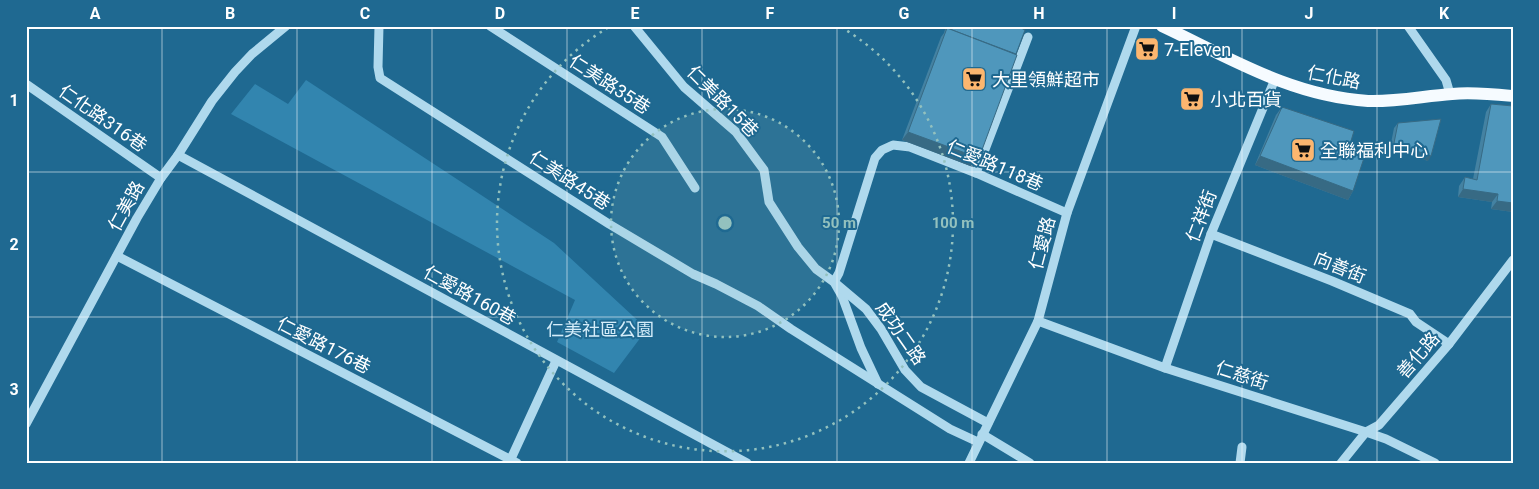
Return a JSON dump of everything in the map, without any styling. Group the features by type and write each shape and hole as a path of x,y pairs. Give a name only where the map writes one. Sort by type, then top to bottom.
{"main road":[{"name":"仁化路","path":"1162,26 1216,53 1275,79 1325,96 1356,100 1410,99 1470,93 1513,96"}],"street":[{"name":"仁美路","path":"26,424 137,218 161,178 178,155 212,100 235,72 252,54 286,26"},
{"name":"仁美路45巷","path":"379,26 378,67 380,78 609,224 693,274 758,306 878,384"},
{"name":"仁美路35巷","path":"490,26 662,137 695,188"},
{"name":"仁美路15巷","path":"634,26 684,87 736,132 764,170 769,202 798,247 816,268 834,282 842,296 861,348 878,384"},
{"name":"仁愛路","path":"969,463 1038,321 1067,213 1136,26"},
{"path":"1408,26 1446,80 1450,94"},
{"path":"976,173 1028,37"},
{"name":"仁祥街","path":"1165,368 1210,234 1275,79"},
{"name":"仁化路316巷","path":"26,84 161,178"},
{"name":"仁愛路118巷","path":"834,282 839,273 875,158 882,150 893,145 910,147 976,173 1067,213"},
{"name":"仁愛路160巷","path":"178,155 747,463"},
{"name":"向善街","path":"1210,234 1332,281 1410,314 1416,322 1449,344"},
{"name":"仁愛路176巷","path":"117,256 512,462"},
{"name":"善化路","path":"1341,463 1366,432 1379,426 1449,344 1513,260"},
{"name":"成功二路","path":"834,282 866,309 882,329 905,370 921,388 988,423"},
{"name":"仁慈街","path":"1038,321 1165,368 1366,432 1435,463"},
{"path":"512,462 556,361"},
{"path":"878,384 950,429 980,438 1030,463"},
{"path":"1240,463 1242,447"}],"green space":[{"name":"仁美社區公園","path":"306,80 554,243 647,329 614,373 557,342 575,300 231,114 255,84 288,104"}],"building":[{"path":"947,26 1017,26 1025,30 1016,54 947,28 946,30"},
{"path":"947,28 1017,55 979,158 908,132"},
{"path":"1491,104 1513,106 1513,203 1497,201 1498,194 1463,189 1465,177 1477,180"},
{"name":"全聯福利中心","path":"1282,107 1354,131 1348,151 1365,155 1353,191 1260,156"},
{"path":"1441,119 1431,156 1394,143 1398,123"}],"place":[{"name":"7-Eleven","path":"1147,49"},
{"name":"大里領鮮超市","path":"974,79"},
{"name":"小北百貨","path":"1192,99"},
{"name":"全聯福利中心","path":"1303,150"}]}
